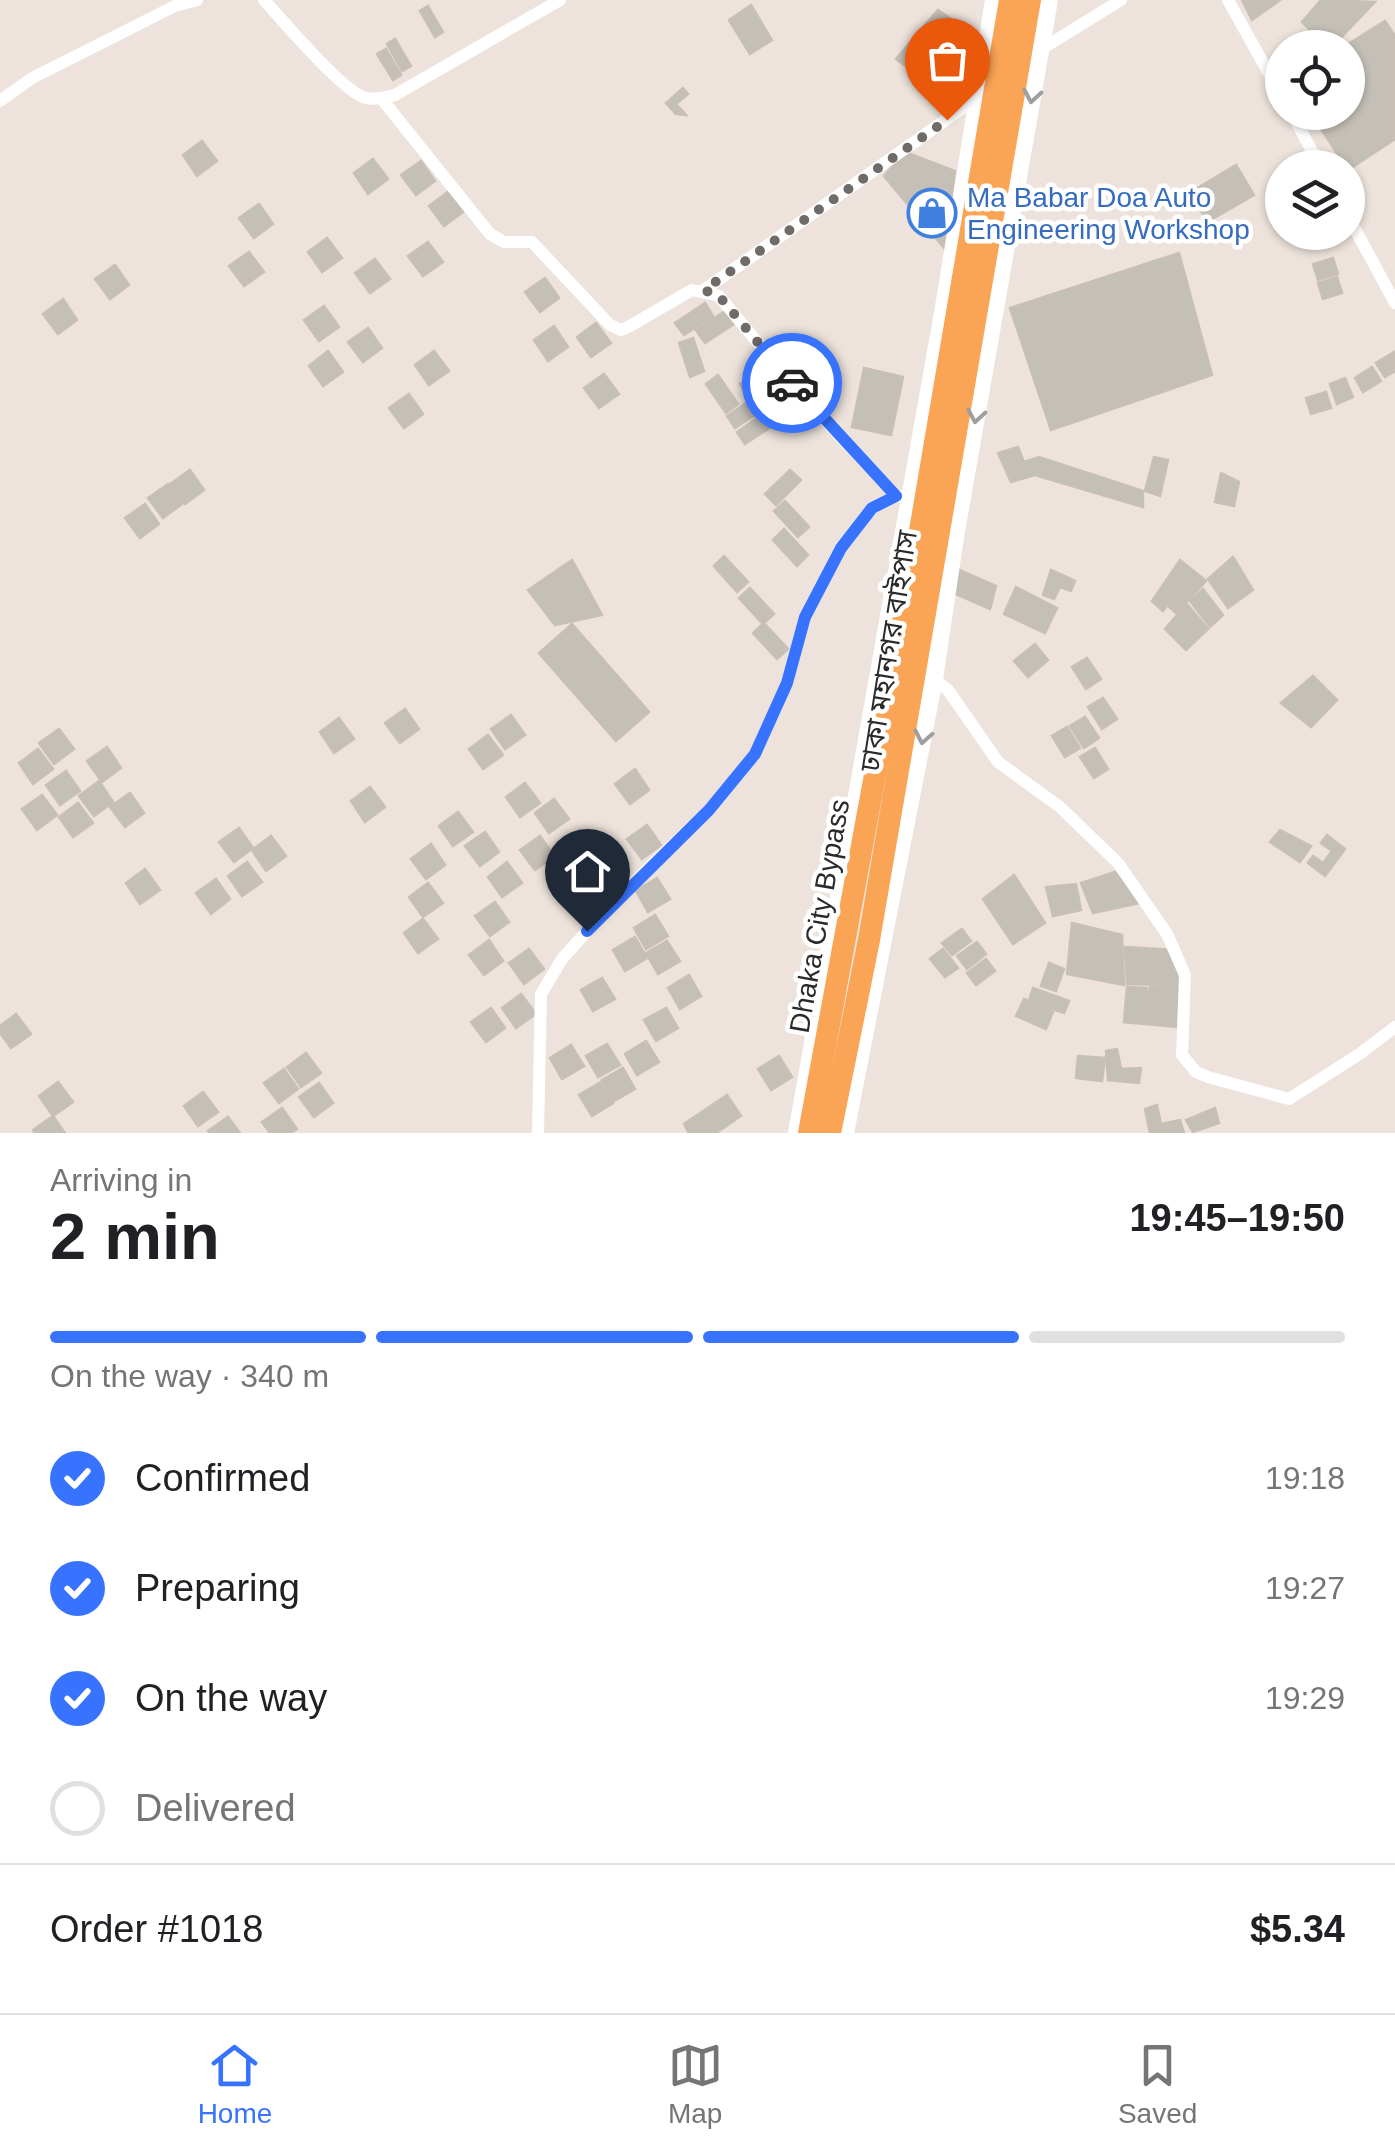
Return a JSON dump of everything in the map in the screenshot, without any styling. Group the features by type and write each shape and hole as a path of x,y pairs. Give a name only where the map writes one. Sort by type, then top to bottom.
{"highway":[{"name":"Dhaka City Bypass","path":"810,1133 921,525 1010,0"},
{"name":"ঢাকা মহানগর বাইপাস","path":"830,1133 869,940 1030,0"}],"main road":[{"path":"797,1133 903,497 994,0"},
{"path":"845,1133 934,679 1048,0"}],"street":[{"path":"0,100 32,78 175,6 197,0"},
{"path":"264,0 363,98 395,95 560,0"},
{"path":"1040,50 1121,0"},
{"path":"1228,0 1265,66"},
{"path":"381,98 490,234 504,242 532,242 610,325 622,330 692,290 719,296 802,395 903,497 872,508 841,548 805,617 787,683 755,754 709,810 612,903 562,958 541,994 538,1133"},
{"path":"704,290 977,98"},
{"path":"1365,248 1395,304"},
{"path":"934,679 948,690 998,762 1060,807 1118,864 1167,934 1185,975 1182,1055 1196,1072 1289,1099 1395,1027"}],"building":[{"path":"1242,0 1280,0 1252,20"},
{"path":"1321,0 1375,2 1348,30 1310,30 1302,22"},
{"path":"751,5 772,40 750,54 729,20"},
{"path":"428,6 443,32 435,37 420,11"},
{"path":"938,10 973,34 958,104 896,59"},
{"path":"1385,21 1395,36 1395,139 1365,159 1365,150 1335,150 1322,130 1365,130 1365,34"},
{"path":"395,39 411,66 402,71 387,44"},
{"path":"386,49 401,75 393,80 377,54"},
{"path":"683,88 688,94 676,104 686,115 676,114 666,103"},
{"path":"202,141 217,161 197,176 183,155"},
{"name":"Ma Babar Doa Auto Engineering Workshop","path":"905,152 955,171 945,249 884,176"},
{"path":"373,159 388,179 368,194 354,173"},
{"path":"421,161 435,181 416,195 401,175"},
{"path":"1236,165 1254,195 1207,222 1191,192"},
{"path":"449,191 463,212 444,226 429,206"},
{"path":"259,204 273,224 254,238 239,218"},
{"path":"327,238 342,258 322,272 308,252"},
{"path":"428,242 443,262 423,276 408,256"},
{"path":"249,252 264,272 244,286 229,266"},
{"path":"1179,253 1212,375 1051,430 1010,308"},
{"path":"1333,258 1338,274 1318,280 1313,264"},
{"path":"375,259 390,279 370,293 355,273"},
{"path":"115,265 129,285 110,299 95,279"},
{"path":"1337,277 1342,293 1323,299 1318,283"},
{"path":"545,278 559,298 540,312 525,292"},
{"path":"63,299 77,320 58,334 43,314"},
{"path":"705,303 713,316 684,335 675,323"},
{"path":"324,306 339,327 319,341 304,320"},
{"path":"725,311 734,324 705,343 696,330"},
{"path":"596,323 611,343 591,357 577,337"},
{"path":"554,326 568,347 548,361 534,340"},
{"path":"368,328 382,348 363,362 348,342"},
{"path":"693,338 704,371 690,377 679,343"},
{"path":"328,351 343,372 323,386 309,366"},
{"path":"434,351 449,371 429,385 415,365"},
{"path":"1394,352 1395,371 1385,377 1376,363"},
{"path":"769,365 778,377 748,397 740,384"},
{"path":"1372,367 1381,381 1363,392 1355,378"},
{"path":"864,368 903,377 891,435 852,427"},
{"path":"604,374 619,394 599,408 584,388"},
{"path":"718,375 738,404 726,413 706,384"},
{"path":"1345,378 1353,397 1337,404 1330,384"},
{"path":"776,386 797,414 786,423 764,395"},
{"path":"1326,392 1331,408 1311,414 1306,398"},
{"path":"409,394 423,414 404,428 389,408"},
{"path":"756,396 764,409 735,428 727,416"},
{"path":"766,412 774,425 745,444 737,432"},
{"path":"1018,447 1024,462 1039,457 1143,491 1143,507 1035,475 1011,482 998,453"},
{"path":"1154,457 1168,460 1160,496 1145,491"},
{"path":"190,470 204,490 185,504 170,484"},
{"path":"790,470 801,480 776,505 765,494"},
{"path":"1221,473 1239,482 1234,506 1215,502"},
{"path":"168,484 182,504 163,518 148,498"},
{"path":"785,501 809,527 798,537 774,511"},
{"path":"145,504 159,524 140,538 125,518"},
{"path":"784,529 808,555 797,566 773,540"},
{"path":"724,556 748,582 737,592 714,566"},
{"path":"1233,557 1253,590 1228,608 1208,579"},
{"path":"572,560 602,615 555,625 528,590"},
{"path":"1180,560 1206,581 1176,613 1167,605 1163,611 1152,601"},
{"path":"957,569 996,586 990,609 949,591"},
{"path":"1051,570 1075,581 1071,591 1060,587 1054,599 1043,595"},
{"path":"1016,587 1057,608 1045,633 1004,614"},
{"path":"750,588 774,614 763,624 739,598"},
{"path":"1203,589 1223,615 1210,627 1190,601"},
{"path":"1187,604 1208,629 1186,650 1165,629"},
{"path":"764,623 788,649 777,659 753,633"},
{"path":"572,624 649,712 616,741 539,653"},
{"path":"1035,644 1048,660 1028,677 1014,661"},
{"path":"1087,658 1101,679 1086,689 1072,667"},
{"path":"1313,676 1337,700 1311,727 1281,703"},
{"path":"1103,698 1117,719 1102,729 1088,707"},
{"path":"405,709 419,729 400,743 385,723"},
{"path":"511,715 525,735 505,749 491,729"},
{"path":"1085,717 1099,738 1084,748 1070,726"},
{"path":"339,718 354,739 334,753 320,732"},
{"path":"1067,727 1080,748 1065,757 1052,736"},
{"path":"59,729 74,749 54,764 39,743"},
{"path":"488,735 503,755 483,769 469,749"},
{"path":"107,747 121,768 102,782 87,761"},
{"path":"1095,748 1108,769 1094,778 1080,757"},
{"path":"38,749 53,769 33,784 19,763"},
{"path":"635,769 649,790 630,804 615,784"},
{"path":"66,771 80,791 60,805 46,785"},
{"path":"99,781 113,802 94,816 79,796"},
{"path":"525,783 540,803 520,817 506,797"},
{"path":"370,787 385,807 365,822 351,801"},
{"path":"130,793 144,813 125,827 110,807"},
{"path":"42,795 57,815 37,830 22,809"},
{"path":"554,799 569,819 549,833 535,813"},
{"path":"78,803 93,823 73,837 59,817"},
{"path":"458,812 473,832 453,846 439,826"},
{"path":"647,825 661,845 642,859 627,839"},
{"path":"239,828 253,848 234,862 219,842"},
{"path":"1280,830 1311,846 1300,862 1270,842"},
{"path":"485,832 499,852 480,866 465,846"},
{"path":"1327,835 1345,849 1325,876 1308,863 1313,856 1323,863 1332,851 1321,843"},
{"path":"271,836 286,856 266,871 252,850"},
{"path":"540,836 554,856 535,870 520,850"},
{"path":"431,844 445,865 426,879 411,859"},
{"path":"247,862 262,882 242,896 228,876"},
{"path":"507,862 522,883 502,897 488,877"},
{"path":"145,869 160,890 140,904 126,883"},
{"path":"1121,870 1140,903 1093,913 1081,883"},
{"path":"1014,875 1045,923 1013,944 983,899"},
{"path":"657,878 670,899 648,912 636,891"},
{"path":"216,879 230,899 211,914 196,893"},
{"path":"428,883 443,903 423,917 409,897"},
{"path":"1076,884 1081,910 1053,916 1046,887"},
{"path":"495,902 509,922 490,936 475,916"},
{"path":"655,915 668,936 646,949 634,928"},
{"path":"423,919 438,939 418,953 404,933"},
{"path":"1072,923 1122,935 1124,985 1067,974"},
{"path":"962,929 971,941 952,955 942,943"},
{"path":"635,937 647,958 625,971 613,950"},
{"path":"489,940 503,961 484,975 469,955"},
{"path":"667,941 680,961 658,974 646,953"},
{"path":"977,942 986,954 967,969 957,956"},
{"path":"1125,947 1175,950 1180,985 1127,984"},
{"path":"529,949 544,969 524,984 509,963"},
{"path":"943,949 958,968 945,977 930,959"},
{"path":"986,959 995,971 976,985 967,973"},
{"path":"1049,963 1064,969 1056,991 1041,986"},
{"path":"689,975 701,996 680,1009 668,988"},
{"path":"602,978 615,999 593,1011 581,990"},
{"path":"1127,987 1147,988 1147,1005 1178,1008 1180,1027 1124,1022"},
{"path":"1150,987 1179,987 1179,1006 1148,1004"},
{"path":"1033,988 1069,1001 1064,1013 1029,1001"},
{"path":"521,994 536,1014 516,1028 502,1008"},
{"path":"1024,999 1053,1012 1046,1029 1016,1016"},
{"path":"491,1008 505,1028 486,1042 471,1022"},
{"path":"666,1008 678,1028 656,1041 644,1020"},
{"path":"16,1014 31,1034 11,1048 0,1033 0,1026"},
{"path":"646,1041 659,1062 637,1075 625,1054"},
{"path":"607,1044 620,1065 598,1077 586,1056"},
{"path":"571,1045 584,1066 562,1079 550,1058"},
{"path":"1117,1049 1121,1069 1141,1068 1139,1083 1108,1080 1106,1051"},
{"path":"306,1053 321,1073 301,1087 287,1067"},
{"path":"779,1056 792,1077 771,1090 758,1069"},
{"path":"1078,1056 1105,1058 1102,1081 1076,1078"},
{"path":"623,1068 635,1089 614,1101 602,1080"},
{"path":"284,1069 298,1089 279,1103 264,1083"},
{"path":"58,1082 73,1102 53,1116 39,1096"},
{"path":"601,1082 613,1103 592,1116 579,1095"},
{"path":"319,1083 333,1103 314,1117 299,1097"},
{"path":"203,1092 218,1112 198,1126 184,1106"},
{"path":"727,1095 741,1116 716,1133 689,1133 684,1124"},
{"path":"1157,1105 1161,1124 1180,1120 1184,1133 1150,1133 1145,1109"},
{"path":"282,1108 297,1129 270,1133 262,1122"},
{"path":"1215,1108 1219,1123 1193,1132 1186,1120"},
{"path":"53,1116 65,1133 35,1133 33,1130"},
{"path":"228,1117 240,1133 208,1131"}],"way so far":[{"path":"792,383 719,296 704,290 947,120"}],"place":[{"name":"Ma Babar Doa Auto Engineering Workshop","path":"932,213"}],"route":[{"path":"587,931 709,810 755,754 787,683 805,617 841,548 872,508 896,496 792,383"}]}
